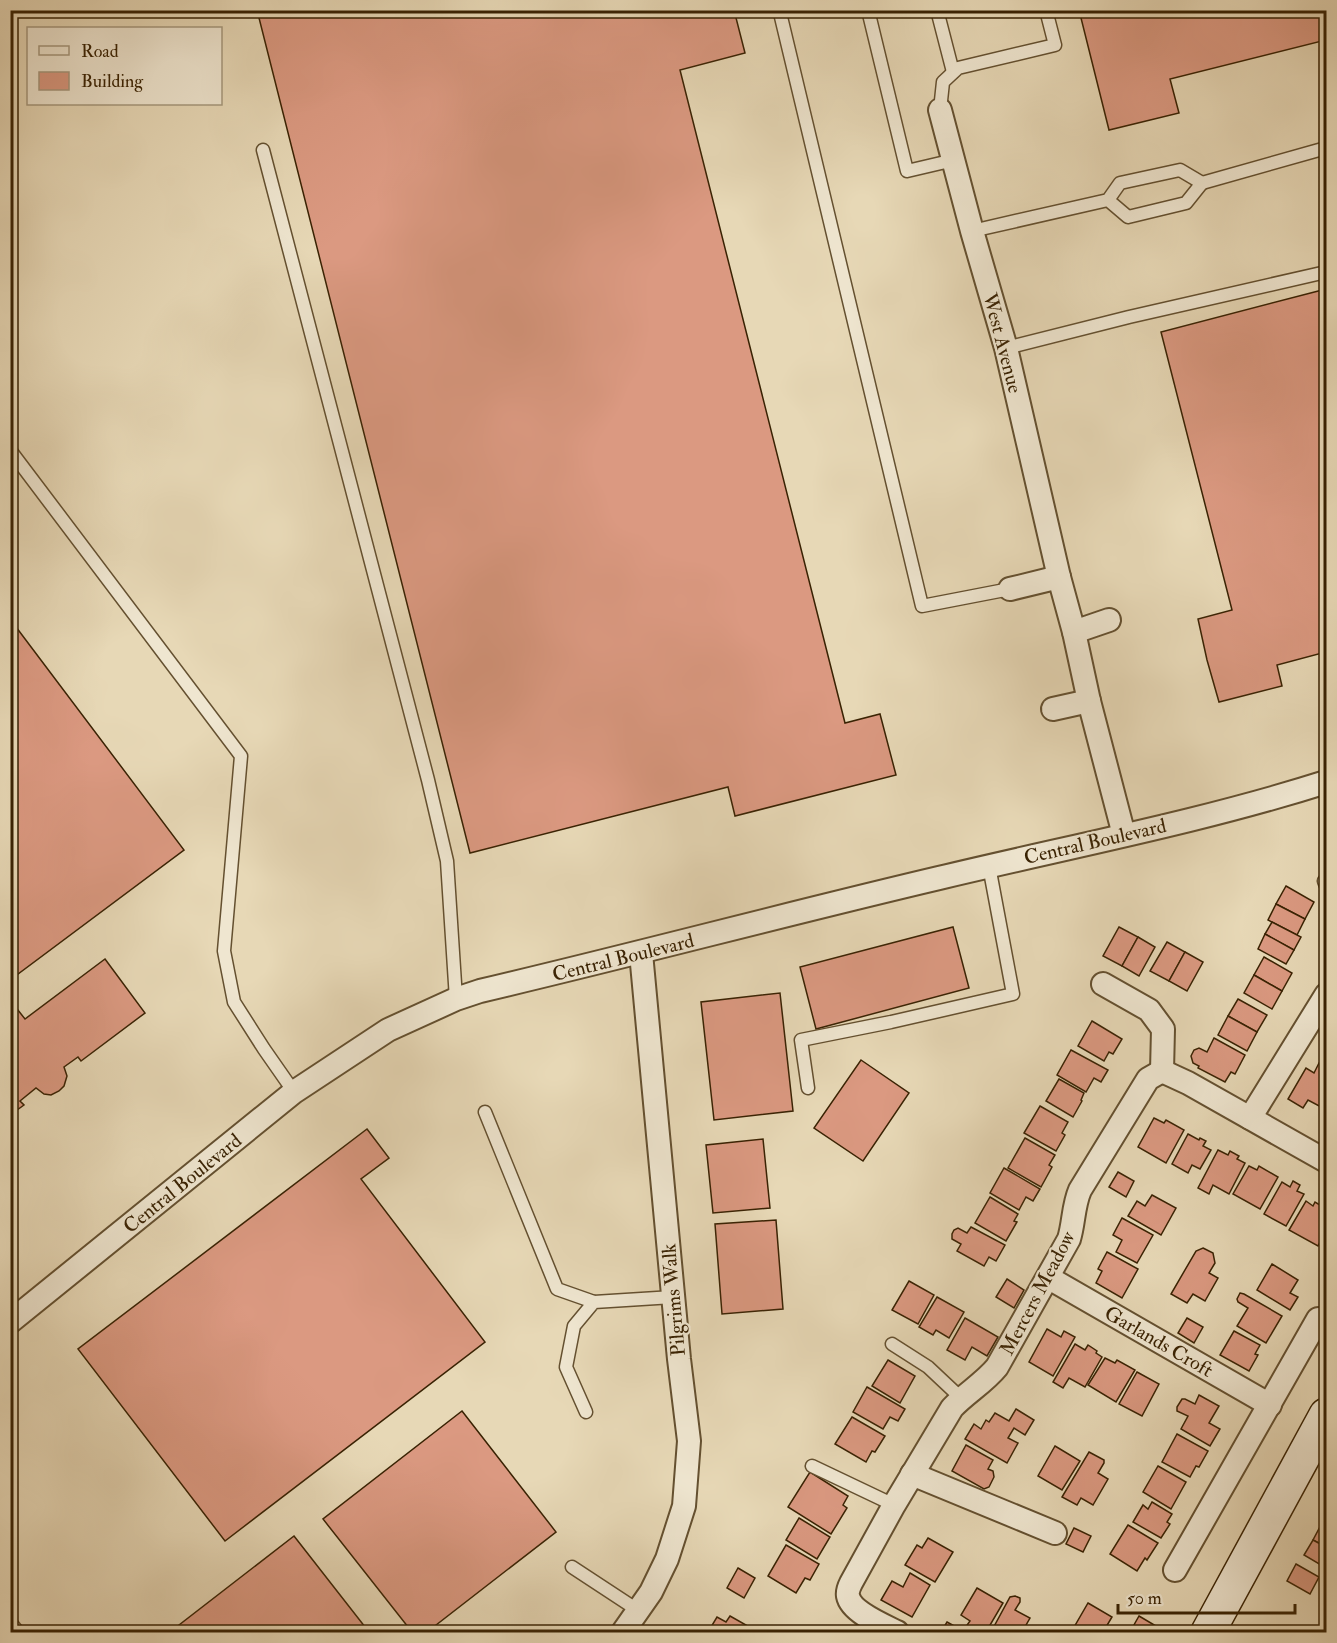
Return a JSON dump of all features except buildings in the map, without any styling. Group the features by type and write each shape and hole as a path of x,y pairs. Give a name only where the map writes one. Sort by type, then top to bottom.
{"street":[{"name":"West Avenue","path":"940,110 1006,348 1059,577 1124,836"},
{"path":"1010,589 1059,577"},
{"path":"1074,632 1108,620"},
{"path":"1053,709 1089,701"},
{"name":"Central Boulevard","path":"10,1322 294,1092 388,1030 456,999 863,896 1124,836 1278,797 1326,782"},
{"name":"Pilgrims Walk","path":"623,1632 651,1592 667,1559 684,1506 689,1441 679,1359 641,953"},
{"path":"1103,984 1149,1010 1163,1029 1162,1071 1188,1083 1326,1161"},
{"path":"1250,1118 1326,994"},
{"name":"Mercers Meadow","path":"897,1632 861,1613 850,1603 847,1593 851,1582 952,1408 997,1367 1069,1239 1073,1225 1075,1200 1080,1190 1148,1079 1162,1071"},
{"name":"Garlands Croft","path":"1048,1278 1270,1405"},
{"path":"1175,1570 1318,1318"},
{"path":"1208,1632 1326,1415"},
{"path":"912,1474 1055,1533"}],"lane":[{"path":"868,10 907,171 954,160"},
{"path":"938,10 953,72"},
{"path":"940,110 943,82 958,68 1055,45 1046,10"},
{"path":"781,17 922,606 1010,589"},
{"path":"1108,200 1128,217 1186,203 1202,183 1326,148"},
{"path":"263,150 428,780 447,861 456,999"},
{"path":"972,231 1108,200 1120,183 1180,170 1202,183"},
{"path":"1006,348 1326,272"},
{"path":"10,450 242,756 224,951 234,1002 294,1092"},
{"path":"808,1088 801,1040 1013,994 989,866"},
{"path":"484,1112 558,1289 594,1302 673,1297"},
{"path":"586,1412 566,1367 574,1326 594,1302"},
{"path":"892,1344 928,1367 961,1398"},
{"path":"812,1466 894,1505"},
{"path":"572,1568 639,1611"},
{"path":"10,1622 18,1632"}]}
